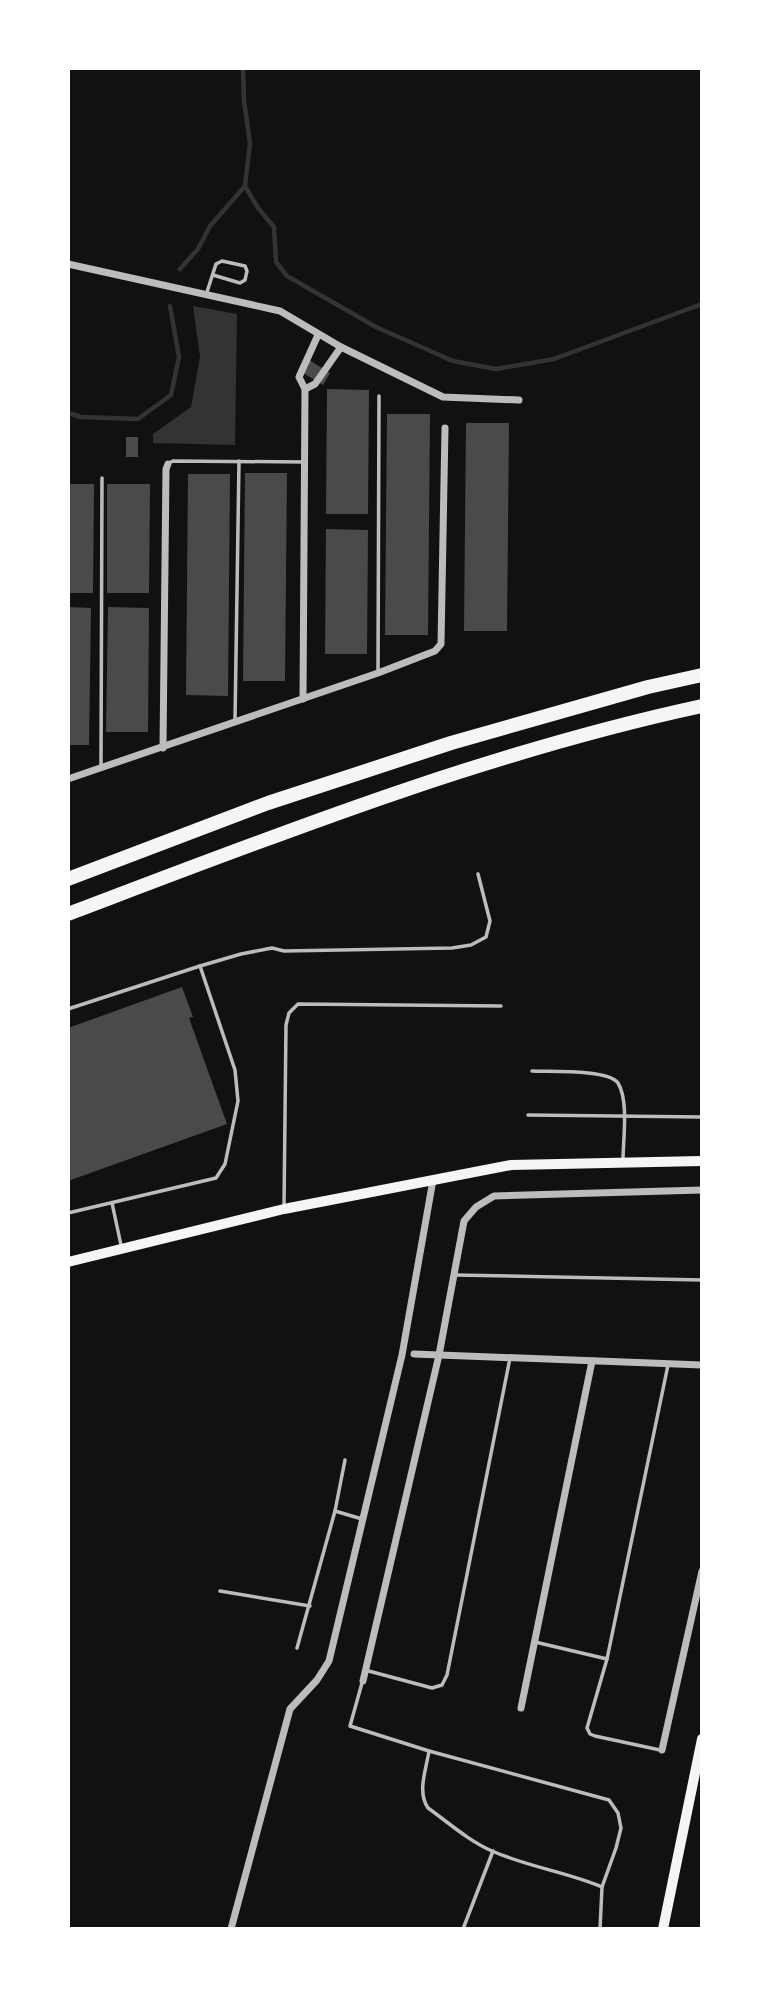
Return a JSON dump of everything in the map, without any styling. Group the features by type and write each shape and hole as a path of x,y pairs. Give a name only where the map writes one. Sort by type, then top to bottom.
{"highway":[{"path":"68,879 268,803 451,743 648,687 702,675"},
{"path":"68,914 416,785 632,721 702,706"}],"main road":[{"path":"68,1262 284,1209 511,1165 702,1161"},
{"path":"663,1929 702,1739"}],"street":[{"path":"68,264 280,311 318,335 443,397 519,400"},
{"path":"303,699 305,389 299,377 318,335"},
{"path":"305,389 315,384 341,347"},
{"path":"68,779 235,723 435,651 441,645 445,428"},
{"path":"163,748 167,464"},
{"path":"231,1929 290,1710 317,1680 329,1661 402,1354 433,1180"},
{"path":"363,1681 439,1355 464,1221 476,1207 494,1196 702,1190"},
{"path":"414,1354 702,1365"},
{"path":"522,1708 592,1361"},
{"path":"662,1750 702,1571"}],"lane":[{"path":"206,295 216,264 222,261 244,266 247,271 245,280 240,283 213,275"},
{"path":"378,673 379,396"},
{"path":"167,464 173,461 305,461"},
{"path":"235,723 239,461"},
{"path":"101,769 102,478"},
{"path":"68,1009 200,965 272,948 284,951 452,948 471,945 486,937 490,921 478,874"},
{"path":"68,1213 216,1178 225,1164 238,1101 235,1070 200,965"},
{"path":"284,1209 286,1025 289,1013 298,1004 502,1006"},
{"path":"532,1071 599,1074 618,1083 623,1100 623,1162"},
{"path":"528,1115 702,1117"},
{"path":"112,1203 122,1249"},
{"path":"454,1275 702,1280"},
{"path":"402,1354 414,1354"},
{"path":"366,1670 432,1688 442,1685 447,1675 510,1358"},
{"path":"662,1750 590,1734 586,1728 607,1659 669,1363"},
{"path":"297,1648 335,1511 345,1460"},
{"path":"335,1511 362,1519"},
{"path":"220,1591 310,1606"},
{"path":"535,1643 607,1659"},
{"path":"363,1681 351,1726 429,1751 609,1800 618,1813 621,1828 602,1887 600,1929"},
{"path":"429,1751 422,1792 423,1801 428,1808 476,1843 493,1851 578,1876 602,1887"},
{"path":"463,1929 493,1851"}],"shaded area":[{"path":"193,306 237,314 235,445 153,443 153,434 191,407 200,357"}],"building":[{"path":"306,358 330,373 323,385 298,370"},
{"path":"327,389 369,390 368,514 326,514"},
{"path":"387,414 430,414 428,635 385,635"},
{"path":"466,423 509,423 507,631 464,631"},
{"path":"126,437 138,437 138,457 126,457"},
{"path":"245,473 287,473 285,681 243,681"},
{"path":"188,474 230,474 228,696 186,695"},
{"path":"68,484 94,484 93,593 68,593"},
{"path":"107,484 150,484 149,593 107,593"},
{"path":"326,529 368,530 367,654 325,654"},
{"path":"68,607 91,608 89,745 68,745"},
{"path":"108,607 149,608 148,732 106,732"},
{"path":"182,987 193,1017 189,1018 227,1124 68,1181 68,1028"}],"waterway":[{"path":"243,68 250,143 245,186 274,227 276,262 287,276 376,327 453,361 496,369 554,359 702,304"},
{"path":"180,269 198,249 210,226 245,186"},
{"path":"68,413 81,417 138,419 171,395 179,357 170,306"}]}
